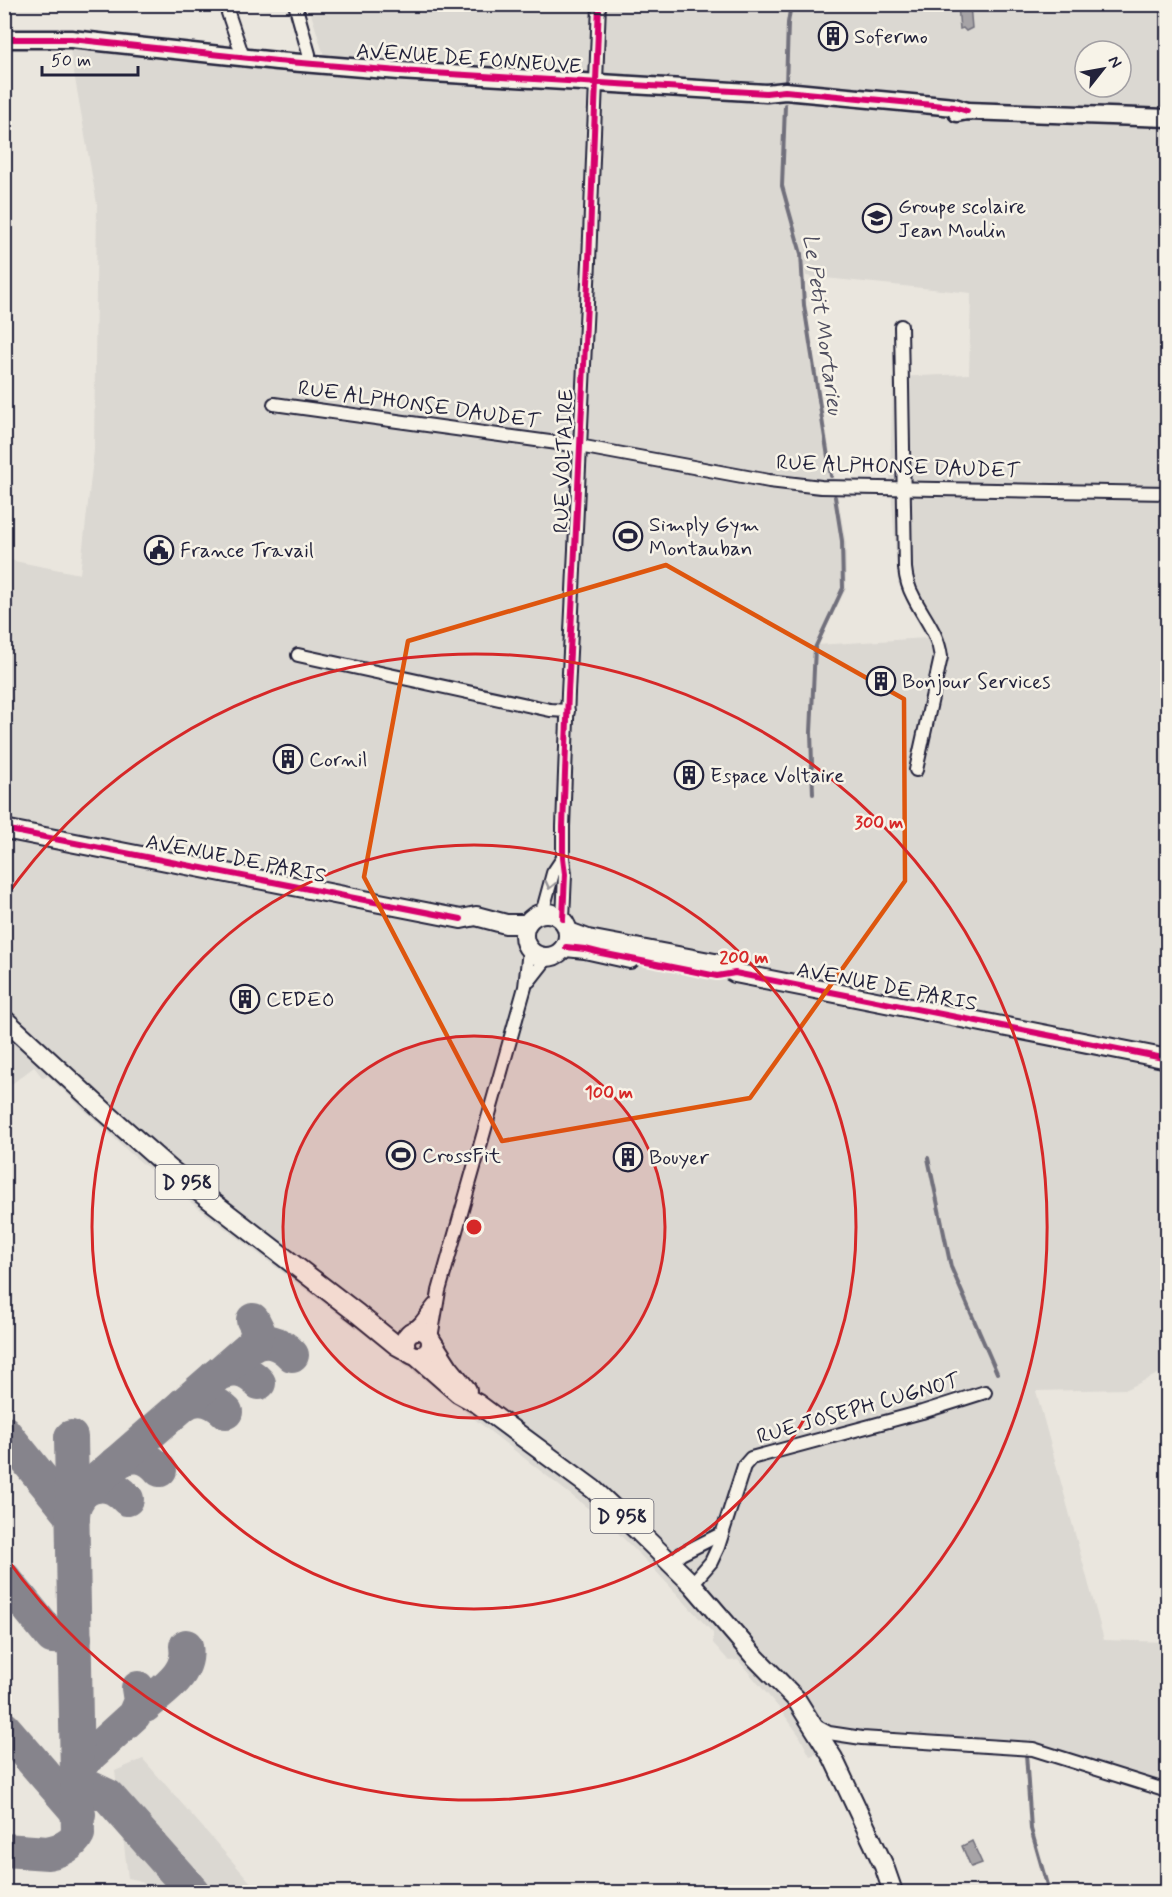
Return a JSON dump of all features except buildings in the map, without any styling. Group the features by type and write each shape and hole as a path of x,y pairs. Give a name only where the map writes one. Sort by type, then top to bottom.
{"main road":[{"name":"AVENUE DE PARIS","path":"4,829 461,919 472,928 530,932"},
{"path":"548,912 557,915 566,933 558,955 547,957 536,955 530,932 548,912"},
{"name":"AVENUE DE PARIS","path":"566,933 585,949 601,953 717,976 735,973 1167,1059"},
{"name":"D 958","path":"4,1019 171,1170 396,1345 411,1343 458,1393 478,1404 593,1489 671,1563 796,1699 832,1758 884,1866 891,1893"},
{"path":"411,1343 424,1355 430,1349 431,1339"},
{"name":"D 958","path":"431,1339 449,1368 478,1404"},
{"name":"D 958","path":"762,1664 823,1757 891,1893"}],"street":[{"path":"225,4 243,57"},
{"path":"295,4 309,54 309,64"},
{"name":"RUE VOLTAIRE","path":"566,933 563,858 568,711 589,262 598,4"},
{"name":"AVENUE DE FONNEUVE","path":"4,39 71,39 309,64 766,93 829,104 922,114 967,111 1167,118"},
{"path":"901,326 905,568 907,584 935,633 940,645 941,657 916,770"},
{"name":"RUE ALPHONSE DAUDET","path":"274,404 579,446 769,481 821,487 1167,493"},
{"path":"298,656 550,710 568,711"},
{"name":"RUE VOLTAIRE","path":"431,1339 436,1301 525,987 530,932 544,906 553,873 563,858"},
{"name":"RUE VOLTAIRE","path":"525,987 547,957"},
{"name":"RUE VOLTAIRE","path":"411,1343 436,1301"},
{"name":"RUE JOSEPH CUGNOT","path":"692,1584 711,1562 744,1466 752,1458 922,1412 985,1392"},
{"path":"671,1563 681,1554 721,1534"},
{"path":"810,1721 829,1733 862,1738 1033,1749 1161,1789 1167,1793"},
{"path":"832,1758 839,1744 847,1740 862,1738"}],"highlighted area":[{"path":"666,565 904,699 905,881 750,1098 502,1141 364,877 408,641"}],"shaded area":[{"path":"308,4 1167,5 1167,1372 1164,1371 1127,1389 1036,1391 1104,1640 1167,1642 1167,1801 1155,1793 1043,1756 845,1745 810,1756 799,1735 780,1709 738,1660 729,1661 713,1643 713,1633 613,1528 430,1384 177,1192 130,1153 48,1076 43,1078 34,1067 5,1089 4,559 80,574 94,450 97,204 70,50 108,48 329,72","holes":["788,207 799,240 806,276 971,293 969,374 893,377 890,475 898,583 926,638 817,645 846,589 846,544 804,305 799,259"]},
{"path":"970,5 972,28 966,31 963,28 960,29 958,6"},
{"path":"143,1759 259,1892 154,1892 138,1880 128,1878 115,1771"},
{"path":"972,1841 982,1863 971,1867 962,1846"}],"waterway":[{"name":"Le Petit Mortarieu","path":"786,86 788,23 791,4"},
{"name":"Le Petit Mortarieu","path":"785,105 782,186 801,254 804,305 831,476"},
{"name":"Le Petit Mortarieu","path":"813,794 811,732 815,648 843,588 842,541 835,497"},
{"name":"Le Petit Mortarieu","path":"928,1158 951,1267 997,1373"},
{"name":"Le Petit Mortarieu","path":"1026,1753 1031,1829 1049,1892"}],"taxiway":[{"path":"73,1517 76,1503 84,1491 254,1343 258,1330 253,1320"},
{"path":"250,1347 261,1342 272,1342 292,1355"},
{"path":"216,1376 233,1370 244,1372 259,1383"},
{"path":"184,1404 201,1399 216,1404 226,1412"},
{"path":"4,1432 73,1517"},
{"path":"4,1850 48,1853 66,1847 78,1834 71,1437"},
{"path":"116,1463 134,1456 145,1458 160,1470"},
{"path":"84,1491 96,1486 107,1486 117,1490 127,1499"},
{"path":"4,1578 52,1637 75,1638"},
{"path":"145,1706 180,1673 184,1665 186,1646"},
{"path":"78,1766 134,1715 140,1701 138,1688"},
{"path":"4,1728 79,1814"},
{"path":"78,1782 108,1796 193,1892"}],"cycle path":[{"path":"563,919 565,874 563,827 568,693 599,4"},
{"path":"4,39 71,39 277,61 399,71 766,93 785,91 954,107 967,111"},
{"path":"4,829 461,919"},
{"path":"566,947 717,976 735,973 1168,1059"}],"place":[{"name":"Sofermo","path":"833,36"},
{"name":"Groupe scolaire Jean Moulin","path":"877,218"},
{"name":"Simply Gym Montauban","path":"628,536"},
{"name":"France Travail","path":"159,550"},
{"name":"Bonjour Services","path":"881,681"},
{"name":"Cornil","path":"288,759"},
{"name":"Espace Voltaire","path":"689,775"},
{"name":"CEDEO","path":"245,999"},
{"name":"CrossFit","path":"401,1155"},
{"name":"Bouyer","path":"628,1157"}]}
